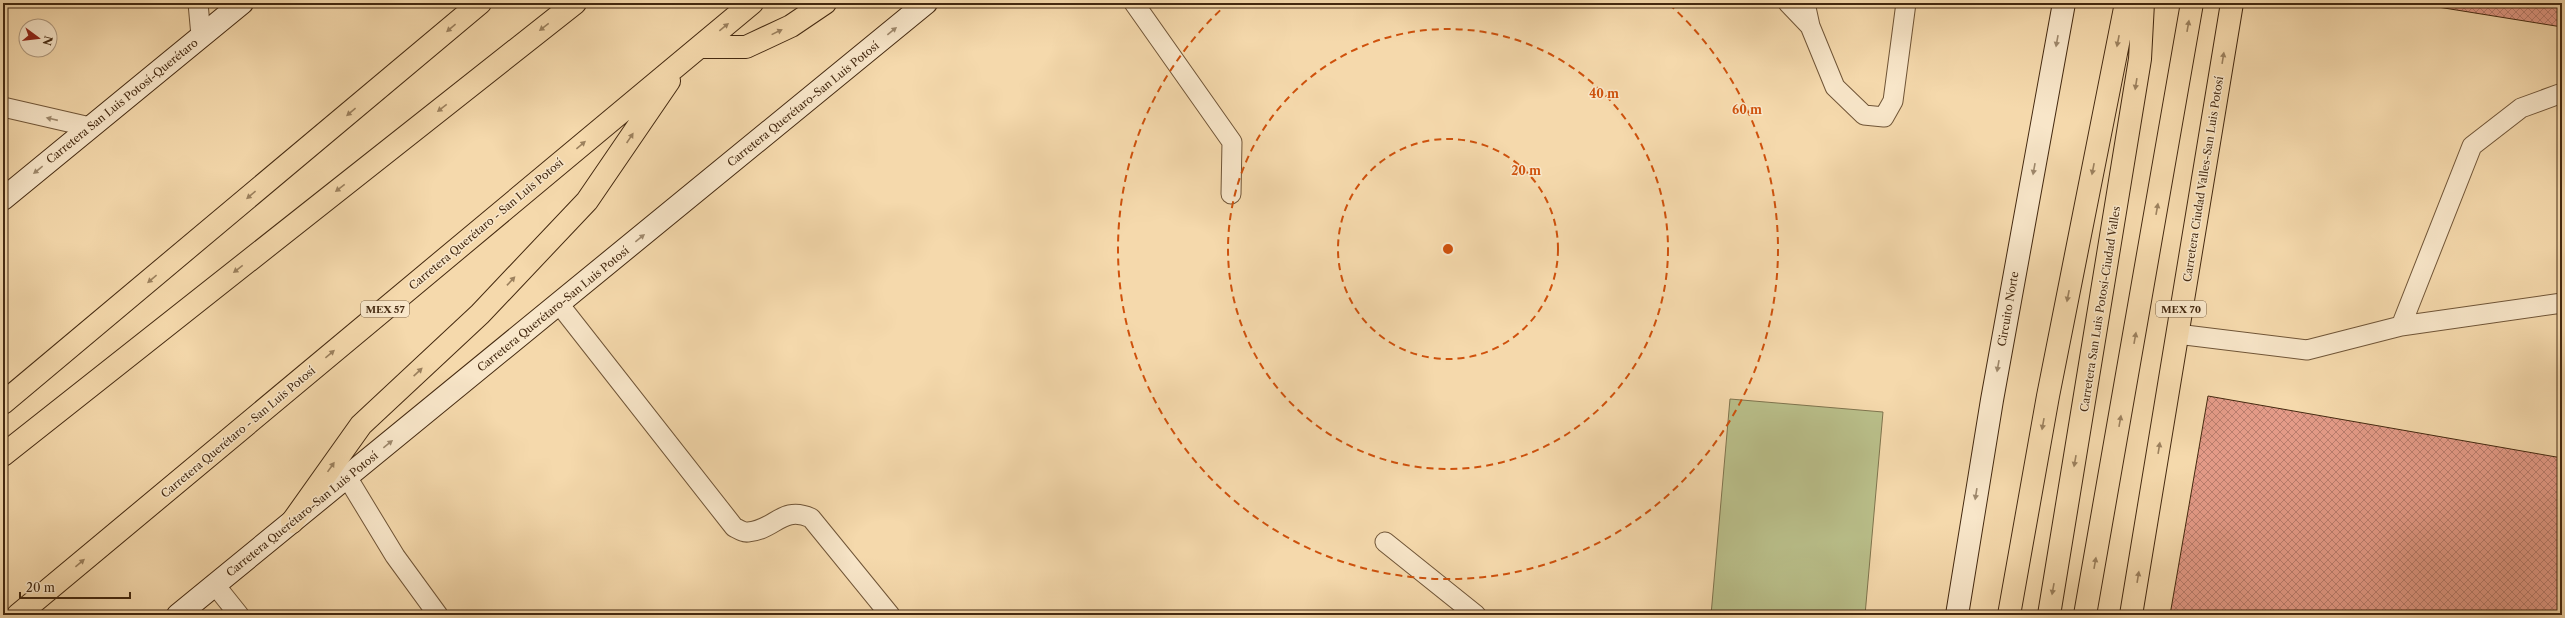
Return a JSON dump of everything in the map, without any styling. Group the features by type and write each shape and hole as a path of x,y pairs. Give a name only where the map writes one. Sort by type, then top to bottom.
{"main road":[{"name":"Carretera San Luis Potosí-Querétaro","path":"3,199 242,3"},
{"path":"3,403 480,3"},
{"path":"3,455 575,3"},
{"name":"Carretera Querétaro - San Luis Potosí","path":"18,615 752,3"},
{"path":"292,522 360,425 480,314 587,201 692,53 746,47 791,26 825,3"},
{"name":"Carretera Querétaro-San Luis Potosí","path":"178,615 926,3"},
{"name":"Circuito Norte","path":"1957,615 1992,400 2064,3"},
{"path":"2009,615 2048,396 2126,3"},
{"name":"Carretera San Luis Potosí-Ciudad Valles","path":"2048,615 2140,59 2143,3"},
{"path":"2085,615 2192,3"},
{"name":"Carretera Ciudad Valles-San Luis Potosí","path":"2131,615 2232,3"}],"lane":[{"path":"198,3 201,36"},
{"path":"1134,3 1232,142 1230,194"},
{"path":"1788,3 1810,26"},
{"path":"1805,3 1810,26 1835,87 1864,115 1884,117 1893,101 1906,3"},
{"path":"2401,326 2472,146 2521,108 2562,93"},
{"path":"3,108 90,127"},
{"path":"2177,334 2306,350 2401,326 2562,303"},
{"path":"559,304 734,527 747,533 759,530 784,516 799,513 812,518 890,615"},
{"path":"347,477 395,556 438,615"},
{"path":"1385,542 1476,615"},
{"path":"215,585 239,615"}],"green space":[{"path":"1730,399 1883,412 1865,615 1711,615"}],"building":[{"path":"2413,3 2562,3 2562,27"},
{"path":"2208,396 2562,458 2562,615 2170,615"}]}
